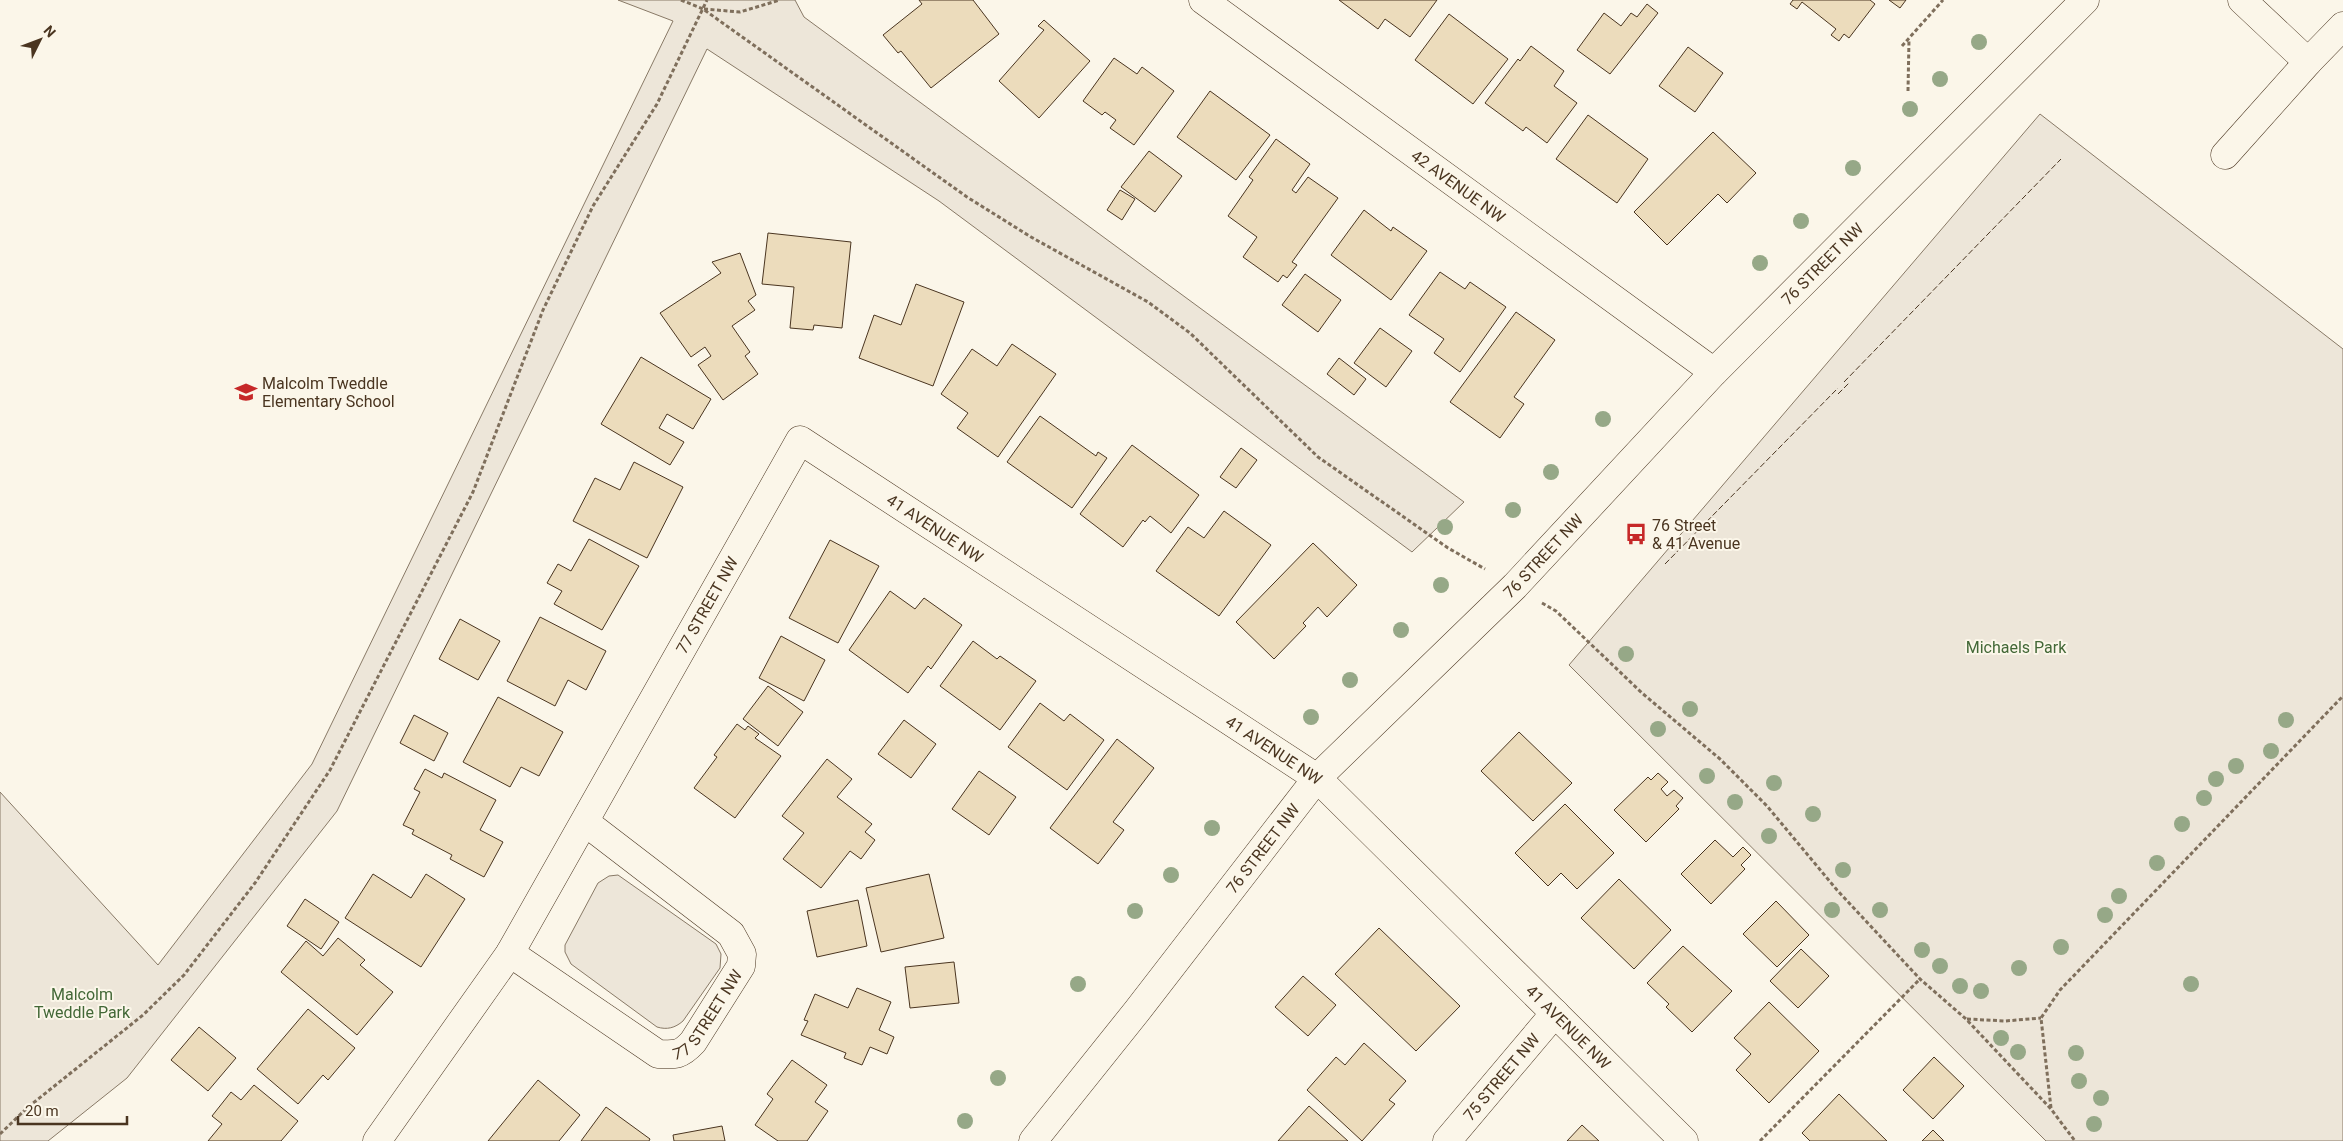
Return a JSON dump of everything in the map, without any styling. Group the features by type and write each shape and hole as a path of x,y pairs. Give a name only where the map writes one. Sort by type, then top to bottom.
{"street":[{"name":"42 AVENUE NW","path":"1203,0 1714,372"},
{"name":"76 STREET NW","path":"1034,1141 1317,778 1515,586 1714,372 2084,0"},
{"path":"2242,0 2308,62"},
{"path":"2225,155 2308,62 2343,26"},
{"name":"41 AVENUE NW","path":"800,440 1317,778 1684,1141"},
{"name":"77 STREET NW","path":"377,1141 510,953 800,440"},
{"name":"77 STREET NW","path":"510,953 658,1054 671,1055 684,1052 693,1042 741,966 742,954 731,934 585,822"},
{"name":"75 STREET NW","path":"1447,1141 1555,1013"}],"path":[{"path":"681,0 703,9 966,197 1031,237 1148,302 1190,333 1318,457 1448,548 1556,611 1642,693 1720,759 1767,806 1837,890 1920,979 1966,1019 2051,1109 2075,1141"},
{"path":"0,1134 28,1108 143,1015 184,975 255,883 330,770 473,492 544,310 594,206 657,104 707,0"},
{"path":"703,9 740,12 780,0"},
{"path":"1902,46 1943,0"},
{"path":"1908,90 1909,38"},
{"path":"2051,1109 2041,1018 2060,990 2343,696"},
{"path":"1760,1141 1920,979"},
{"path":"1966,1019 2005,1021 2041,1018"}],"green space":[{"name":"Malcolm Tweddle Park","path":"618,0 795,0 804,17 1464,502 1412,552 939,201 707,49 337,811 127,1078 48,1141 0,1141 0,792 158,965 312,764 673,21"},
{"name":"Michaels Park","path":"2040,114 2343,349 2343,1141 2046,1141 1569,665"},
{"path":"618,875 716,944 721,954 720,968 683,1021 674,1027 657,1027 571,964 565,952 565,945 598,883 609,876"}],"building":[{"path":"919,0 973,0 999,34 931,88 901,51 898,53 883,35 922,4"},
{"path":"1339,0 1437,0 1410,37 1385,19 1378,29"},
{"path":"1793,0 1870,0 1875,4 1849,38 1844,34 1839,41 1831,35 1836,29 1802,2 1797,9 1790,4"},
{"path":"1889,0 1906,0 1900,8"},
{"path":"1647,4 1658,13 1610,74 1577,50 1604,13 1621,26 1631,13 1637,17"},
{"path":"1449,14 1508,59 1473,104 1415,60"},
{"path":"1044,20 1090,61 1039,118 999,81 1044,30 1038,26"},
{"path":"1531,46 1564,71 1554,86 1577,103 1547,143 1526,127 1523,131 1485,103 1518,59 1520,61"},
{"path":"1688,47 1723,73 1695,112 1659,86"},
{"path":"1114,58 1137,74 1142,67 1174,91 1134,145 1110,128 1116,120 1105,112 1102,115 1083,101"},
{"path":"1210,91 1270,135 1236,180 1177,137"},
{"path":"1588,115 1648,159 1617,203 1556,159"},
{"path":"1713,132 1756,173 1727,203 1718,194 1667,245 1634,212"},
{"path":"1276,139 1310,164 1292,190 1296,193 1308,177 1338,198 1292,262 1297,265 1287,278 1283,275 1278,282 1243,257 1257,237 1228,216 1253,180 1249,177"},
{"path":"1149,151 1182,176 1155,212 1121,187"},
{"path":"1120,190 1135,199 1122,220 1107,210"},
{"path":"1364,210 1391,231 1393,227 1427,251 1391,300 1331,255"},
{"path":"768,233 851,242 842,328 814,325 813,330 790,328 794,287 762,284"},
{"path":"740,253 756,295 748,301 755,310 732,326 750,352 745,356 758,374 723,400 698,365 711,356 705,347 691,357 660,313 721,273 712,262"},
{"path":"1440,272 1465,289 1470,282 1506,307 1460,372 1434,353 1444,339 1409,315"},
{"path":"1305,274 1341,300 1318,332 1282,305"},
{"path":"916,284 964,302 933,386 859,358 874,315 901,325"},
{"path":"1516,312 1555,340 1514,397 1524,404 1500,438 1450,402"},
{"path":"1380,328 1412,351 1386,387 1354,363"},
{"path":"1012,344 1056,374 998,457 957,428 968,413 941,394 972,349 997,366"},
{"path":"641,357 711,399 693,429 667,414 659,428 684,442 670,465 601,424"},
{"path":"1339,358 1366,379 1354,395 1327,374"},
{"path":"1040,416 1096,456 1098,452 1107,458 1072,508 1007,462"},
{"path":"1132,445 1199,495 1171,533 1150,516 1145,522 1143,520 1123,547 1080,514"},
{"path":"1241,448 1257,460 1236,488 1220,477"},
{"path":"634,462 683,487 647,558 573,521 595,478 620,490"},
{"path":"1224,511 1271,545 1219,616 1156,571 1188,527 1204,538"},
{"path":"589,539 639,566 602,630 554,604 562,591 547,583 558,564 571,571"},
{"path":"830,540 879,566 838,643 789,618"},
{"path":"1313,543 1357,585 1327,617 1318,607 1303,623 1306,626 1274,659 1236,622"},
{"path":"890,591 915,609 924,598 962,625 931,669 928,666 908,693 849,650"},
{"path":"540,617 606,651 586,690 568,680 555,706 507,681"},
{"path":"460,619 500,641 478,680 439,659"},
{"path":"781,636 825,660 804,701 759,678"},
{"path":"973,641 997,659 1000,656 1036,681 1000,730 940,686"},
{"path":"768,686 803,712 778,746 743,719"},
{"path":"498,697 563,732 539,776 521,767 510,787 463,762"},
{"path":"1040,703 1064,721 1070,714 1104,740 1067,790 1008,747"},
{"path":"414,715 448,733 434,761 400,743"},
{"path":"904,720 936,744 911,778 878,754"},
{"path":"737,724 745,730 748,726 759,734 755,738 781,756 735,818 694,788 717,757 714,755"},
{"path":"1519,732 1572,783 1533,821 1481,771"},
{"path":"1117,739 1154,768 1113,822 1124,830 1098,864 1050,828"},
{"path":"827,759 852,779 837,797 872,824 865,832 875,840 861,859 850,851 821,888 783,859 804,833 782,816"},
{"path":"425,769 442,778 444,773 496,800 480,830 503,842 484,877 450,859 452,855 412,834 414,830 403,825 420,792 414,789"},
{"path":"979,771 1016,797 989,835 952,809"},
{"path":"1658,773 1668,782 1661,789 1667,796 1674,790 1683,798 1676,806 1679,809 1646,842 1614,810 1648,777 1651,780"},
{"path":"1565,804 1614,853 1577,889 1561,873 1548,886 1515,853"},
{"path":"1715,840 1733,857 1743,847 1751,855 1741,865 1745,869 1711,904 1681,874"},
{"path":"373,874 411,898 426,874 465,899 421,967 345,918"},
{"path":"929,874 944,938 881,952 866,888"},
{"path":"1619,879 1671,930 1634,969 1581,918"},
{"path":"305,899 339,922 321,949 287,926"},
{"path":"858,900 867,946 817,957 807,911"},
{"path":"1776,901 1809,935 1777,967 1743,934"},
{"path":"1379,928 1460,1006 1416,1051 1335,974"},
{"path":"338,938 365,960 360,965 393,992 357,1035 281,972 306,941 323,956"},
{"path":"1683,946 1732,991 1692,1032 1666,1007 1669,1004 1647,983"},
{"path":"1801,949 1829,976 1798,1008 1770,981"},
{"path":"954,962 959,1003 910,1008 905,967"},
{"path":"1303,976 1336,1005 1308,1036 1275,1007"},
{"path":"857,988 891,1002 879,1030 894,1037 887,1054 870,1047 862,1065 844,1058 846,1053 801,1035 808,1021 804,1020 815,994 848,1008"},
{"path":"1769,1002 1819,1051 1769,1103 1736,1070 1751,1054 1734,1038"},
{"path":"308,1009 355,1048 328,1080 323,1075 298,1104 257,1069"},
{"path":"199,1027 236,1058 208,1091 171,1060"},
{"path":"1364,1043 1406,1081 1389,1100 1395,1104 1362,1141 1307,1090 1336,1057 1345,1065"},
{"path":"1934,1057 1964,1086 1933,1119 1903,1090"},
{"path":"792,1060 827,1085 815,1102 828,1111 807,1141 778,1141 755,1125 773,1099 767,1094"},
{"path":"538,1080 580,1115 559,1141 488,1141"},
{"path":"254,1085 298,1121 281,1141 208,1141 222,1124 212,1116 231,1092 241,1100"},
{"path":"1839,1094 1887,1141 1810,1141 1802,1133"},
{"path":"1309,1106 1348,1141 1278,1141"},
{"path":"606,1107 650,1139 649,1141 581,1141"},
{"path":"1582,1125 1599,1141 1567,1141"},
{"path":"722,1126 725,1141 674,1141 673,1135"},
{"path":"1933,1130 1944,1141 1922,1141"}],"fence":[{"path":"1844,382 2061,159"},
{"path":"1838,394 1850,382"},
{"path":"1665,564 1838,388"}],"place":[{"name":"Malcolm Tweddle Elementary School","path":"246,392"},
{"name":"76 Street & 41 Avenue","path":"1636,534"}]}
